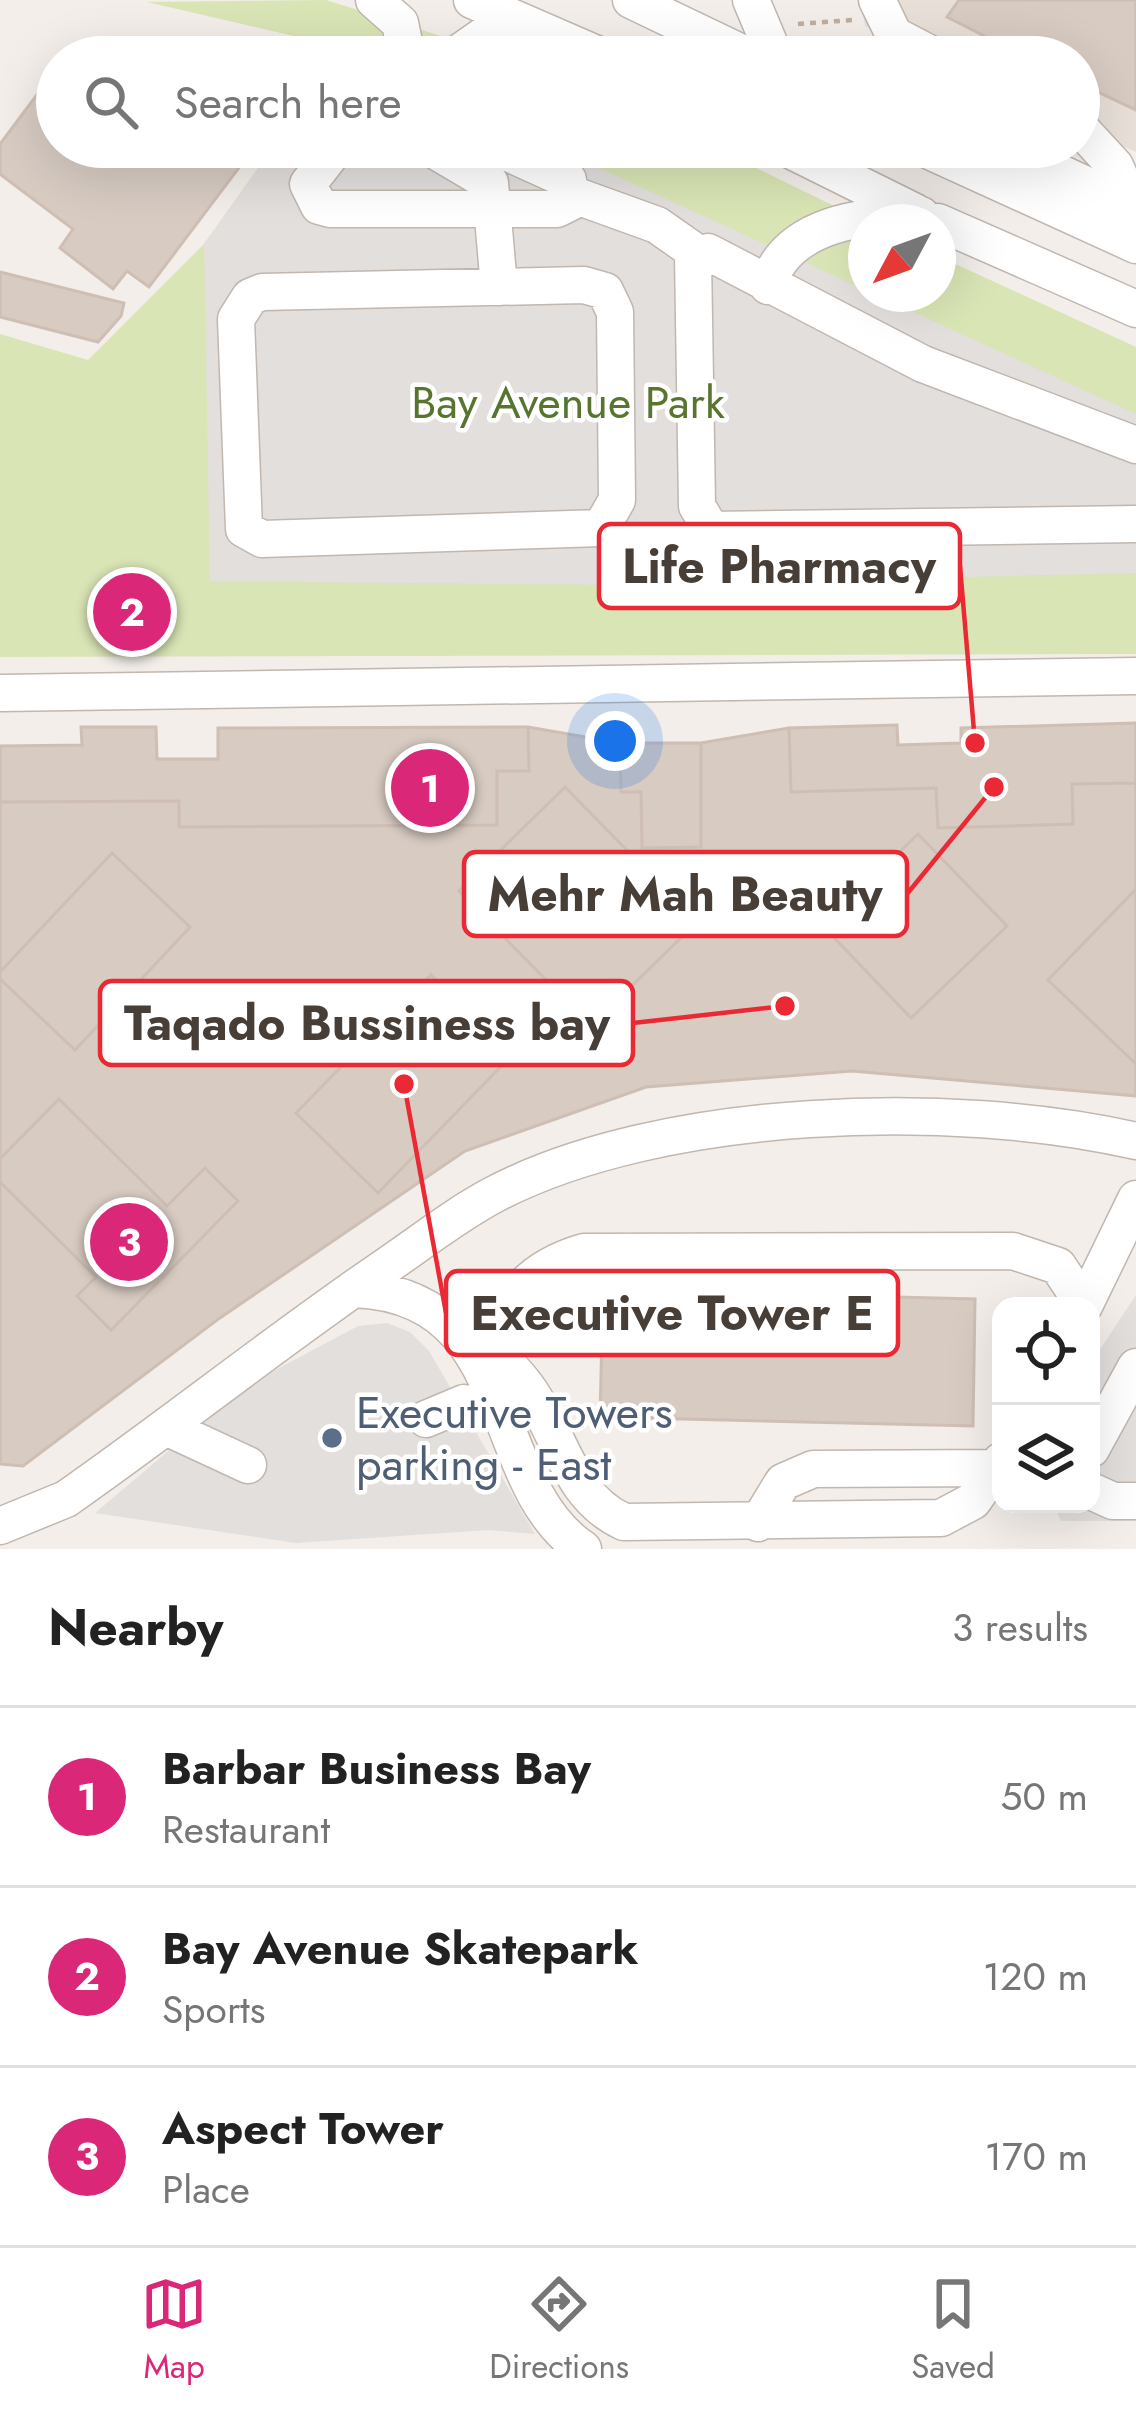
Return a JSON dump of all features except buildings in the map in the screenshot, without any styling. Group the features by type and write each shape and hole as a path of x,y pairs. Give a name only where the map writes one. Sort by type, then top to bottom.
{"street":[{"path":"374,0 400,22 403,36"},
{"path":"472,0 557,36"},
{"path":"634,2 691,0"},
{"path":"751,0 767,36"},
{"path":"877,0 896,36"},
{"path":"634,2 706,36"},
{"path":"1100,150 1114,166 1135,207"},
{"path":"321,168 308,184 319,206 557,208 574,195"},
{"path":"469,168 484,176 496,208 499,287"},
{"path":"541,168 568,180 574,195 643,218 697,253 708,252 923,364 1136,445"},
{"path":"827,168 900,204"},
{"path":"968,168 1136,245"},
{"path":"1050,168 1135,207"},
{"path":"768,286 776,266 791,251 826,228 848,222"},
{"path":"956,230 1136,309"},
{"path":"697,253 692,263 697,506 698,516 711,530 1136,524"},
{"path":"595,286 612,301 616,500 609,520 590,531 262,538 244,530 236,319 250,297 262,292 499,287 595,286"},
{"path":"0,693 1136,676"},
{"path":"0,1526 66,1499 353,1289 492,1196 614,1149 786,1123 894,1115 1002,1119 1136,1141"},
{"path":"1088,1297 1136,1199"},
{"path":"492,1350 497,1326 521,1286 561,1258 584,1252 1013,1251 1058,1266 1079,1297"},
{"path":"353,1289 402,1295 492,1350 526,1386 585,1496 602,1512 648,1524 941,1518 973,1501 992,1474"},
{"path":"444,1320 481,1368 541,1501 563,1533 583,1549"},
{"path":"1100,1425 1136,1367"},
{"path":"426,1419 464,1403 503,1414"},
{"path":"166,1426 248,1466"},
{"path":"758,1523 783,1482 813,1468 992,1464"},
{"path":"1100,1495 1113,1501 1136,1501"}],"shaded area":[{"path":"861,0 1136,0 1136,152 1100,136 1100,36 885,36 865,26"},
{"name":"Bay Avenue Park","path":"258,168 599,168 848,282 848,312 913,312 1136,414 1136,573 624,585 210,581 204,244"},
{"path":"1136,1295 1136,1521 1061,1521 1057,1513 1100,1513 1100,1349"},
{"name":"Executive Towers parking - East","path":"387,1323 410,1332 429,1351 535,1534 488,1530 296,1543 95,1513 245,1386 358,1326"}],"green space":[{"path":"326,0 441,36 293,36 147,2"},
{"name":"Bay Avenue Park","path":"258,168 756,168 848,213 848,312 956,312 956,264 1136,347 1136,654 0,657 0,334 88,360 204,244"}],"place":[{"name":"Bay Avenue Skatepark","path":"132,612"},
{"name":"Life Pharmacy","path":"975,743"},
{"name":"Mehr Mah Beauty","path":"994,787"},
{"name":"Barbar Business Bay","path":"430,788"},
{"name":"Taqado Bussiness bay","path":"785,1006"},
{"name":"Executive Tower E","path":"404,1084"},
{"name":"Aspect Tower","path":"129,1242"},
{"name":"Executive Towers parking - East","path":"332,1438"}]}
